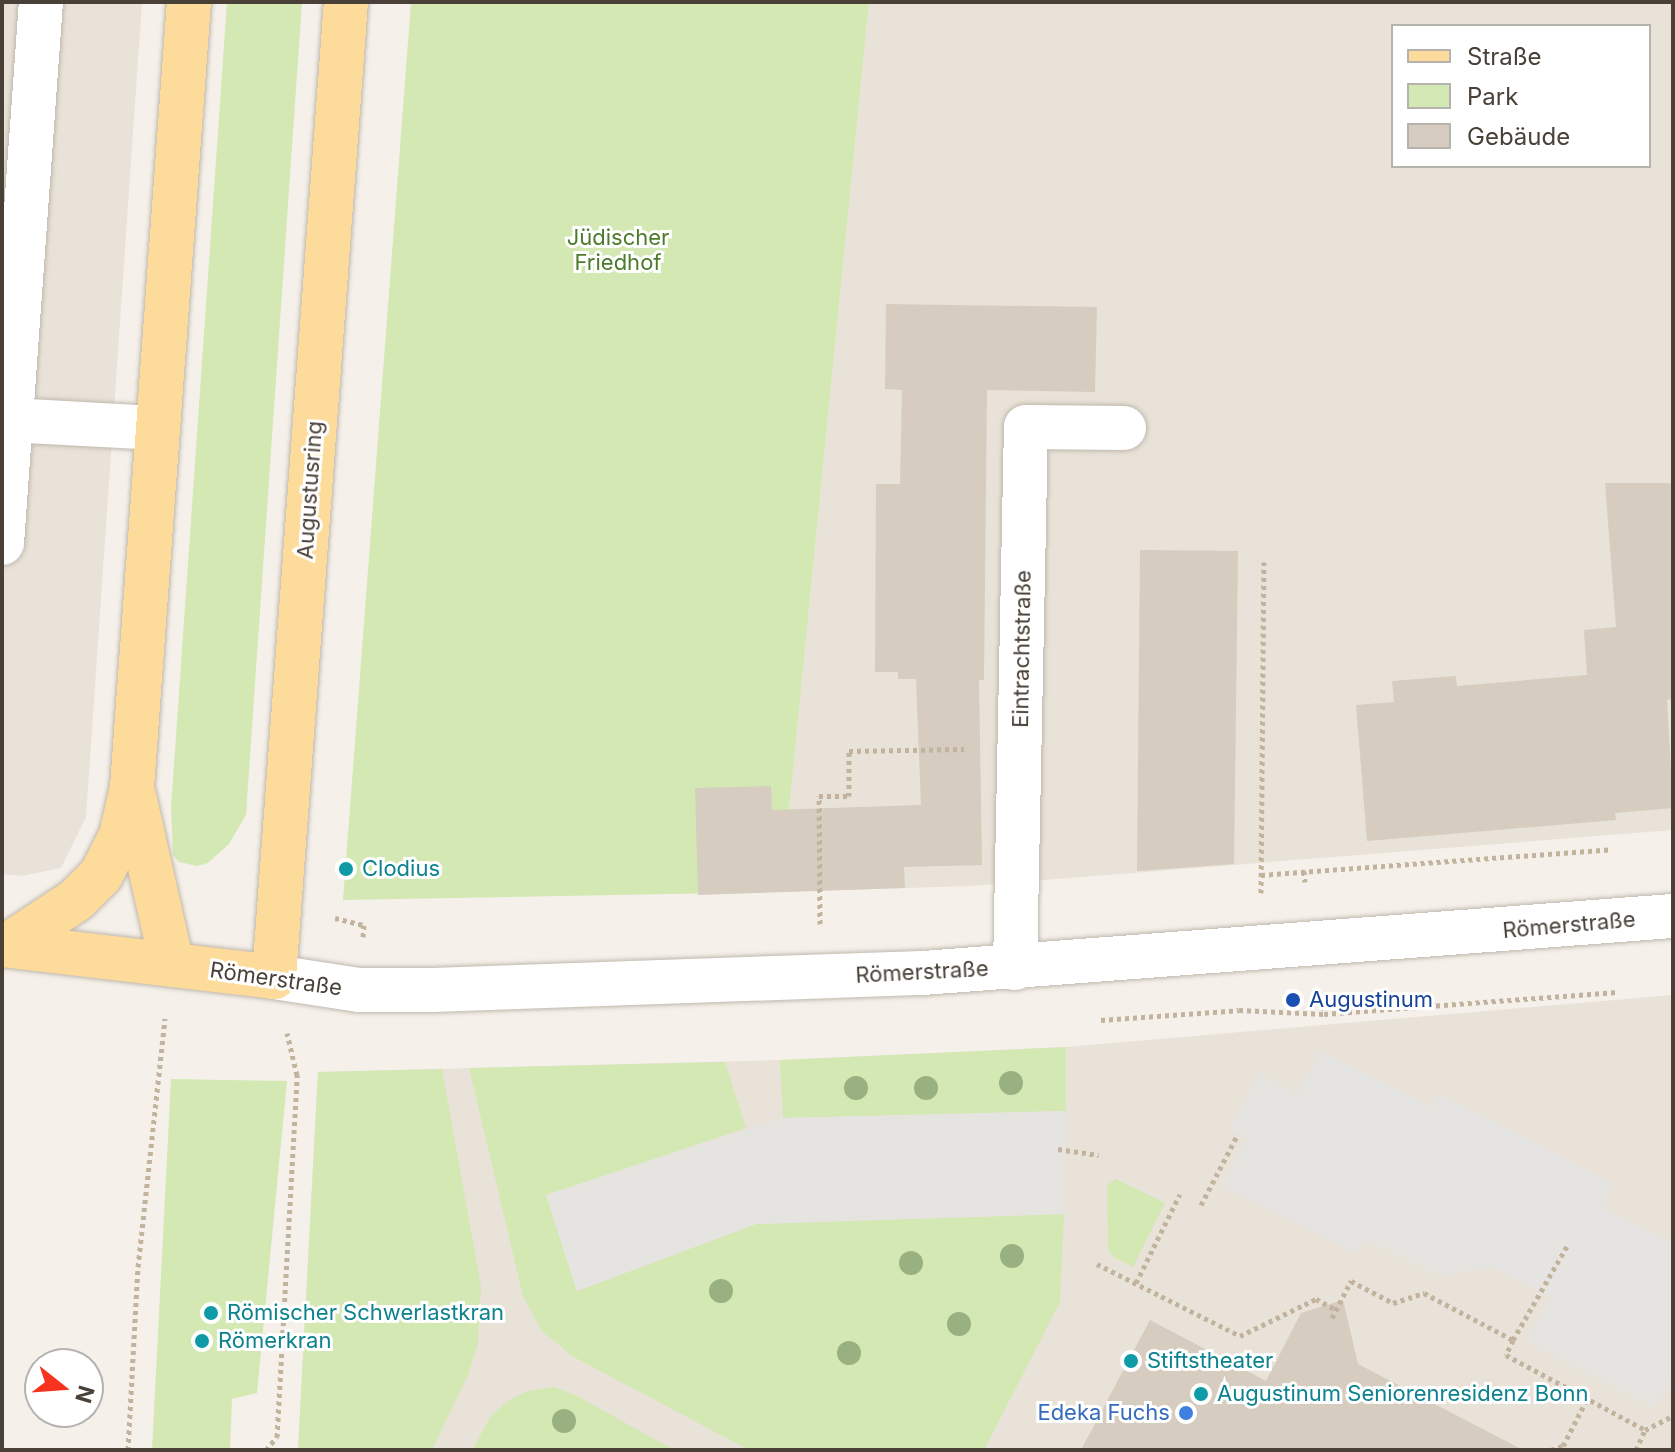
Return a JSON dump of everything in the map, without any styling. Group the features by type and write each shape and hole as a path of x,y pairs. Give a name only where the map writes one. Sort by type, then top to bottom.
{"main road":[{"path":"5,945 76,900 101,875 121,836 132,787 189,2"},
{"name":"Augustusring","path":"274,977 346,2"},
{"path":"132,787 172,965"},
{"name":"Römerstraße","path":"5,945 274,977"}],"street":[{"path":"2,543 41,2"},
{"path":"9,420 156,428"},
{"name":"Eintrachtstraße","path":"1015,968 1026,427 1124,428"},
{"name":"Römerstraße","path":"274,977 359,990 821,977 1015,968 1673,916"}],"path":[{"path":"1264,562 1261,875 1612,849"},
{"path":"821,977 819,796 849,796 849,751 1020,748"},
{"path":"1304,871 1305,882"},
{"path":"128,1450 138,1267 172,965"},
{"path":"266,1450 277,1437 297,1075 274,977"},
{"path":"1101,1020 1239,1010 1324,1014 1617,992"},
{"path":"1323,998 1324,1014"},
{"path":"1201,1205 1238,1134"},
{"path":"1058,1149 1099,1155"},
{"path":"1136,1283 1180,1194"},
{"path":"1567,1246 1506,1355 1645,1430"},
{"path":"1097,1264 1240,1336 1316,1299 1337,1310"},
{"path":"1332,1318 1351,1281 1393,1303 1424,1293 1513,1340"},
{"path":"1551,1450 1563,1446 1587,1399"},
{"path":"1636,1450 1645,1430 1673,1416"}],"shaded area":[{"path":"2,2 142,2 86,817 61,868 22,876 2,874"},
{"path":"869,2 1673,2 1673,830 970,886 781,892"},
{"path":"1673,995 1673,1450 298,1450 318,1072 780,1060 1066,1047"},
{"path":"1320,1051 1432,1107 1440,1094 1614,1183 1602,1206 1673,1243 1673,1376 1655,1408 1526,1342 1550,1297 1491,1267 1438,1276 1364,1239 1356,1254 1222,1184 1248,1139 1229,1130 1260,1073 1297,1094"},
{"path":"1066,1111 1064,1214 756,1224 577,1291 546,1195 783,1118"}],"green space":[{"path":"227,2 302,2 246,815 229,844 208,863 197,866 179,862 173,855 171,808"},
{"name":"Jüdischer Friedhof","path":"411,2 869,2 781,892 343,900"},
{"path":"1066,1047 1066,1111 783,1118 780,1060"},
{"path":"725,1062 746,1128 546,1195 577,1291 756,1224 1064,1214 1060,1302 984,1450 749,1450 572,1356 541,1330 523,1296 469,1068"},
{"path":"442,1069 481,1287 478,1343 468,1375 432,1450 298,1450 318,1072"},
{"path":"171,1079 287,1081 257,1393 232,1399 230,1450 152,1450"},
{"path":"1116,1179 1165,1203 1133,1267 1115,1258 1108,1250 1107,1185"},
{"path":"554,1387 577,1396 674,1450 472,1450 491,1416 508,1401 527,1391"}],"building":[{"path":"886,304 1097,307 1095,392 987,390 984,680 979,680 982,865 904,867 905,888 698,895 695,788 771,786 772,810 921,805 916,679 898,679 898,672 875,672 876,484 900,484 902,390 885,389"},
{"path":"1605,483 1673,483 1673,699 1667,700 1673,808 1615,813 1616,820 1367,841 1356,705 1394,702 1392,681 1456,676 1457,686 1587,675 1584,630 1616,627"},
{"path":"1140,550 1238,551 1234,864 1137,871"},
{"name":"Augustinum Seniorenresidenz Bonn","path":"1343,1300 1358,1364 1523,1450 1081,1450 1150,1320 1266,1381 1301,1313"}],"place":[{"name":"Clodius","path":"346,869"},
{"name":"Augustinum","path":"1293,1000"},
{"name":"Römischer Schwerlastkran","path":"211,1313"},
{"name":"Römerkran","path":"202,1341"},
{"name":"Stiftstheater","path":"1131,1361"},
{"name":"Augustinum Seniorenresidenz Bonn","path":"1201,1394"},
{"name":"Edeka Fuchs","path":"1186,1413"}]}
